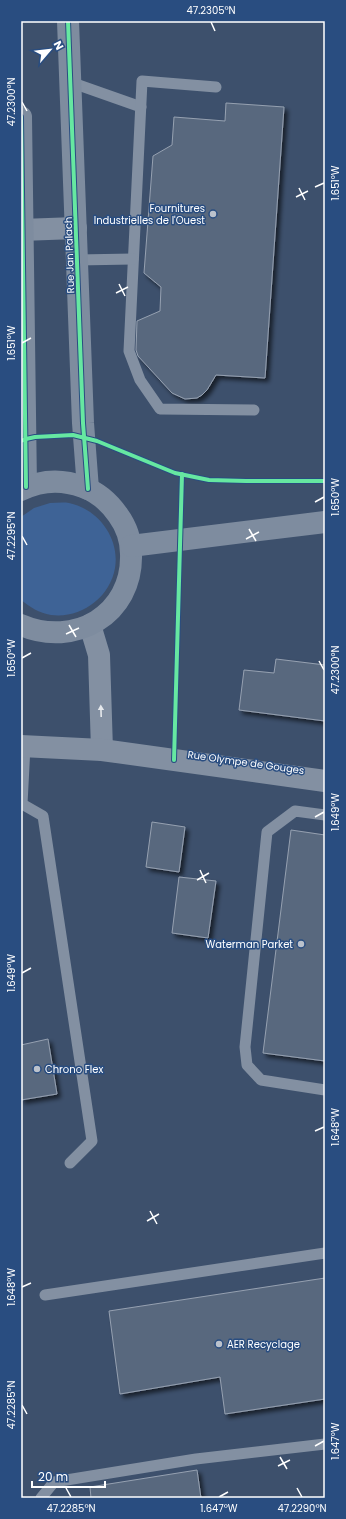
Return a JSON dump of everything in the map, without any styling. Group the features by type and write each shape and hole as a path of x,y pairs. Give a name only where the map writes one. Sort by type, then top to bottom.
{"street":[{"name":"Rue Jan Palach","path":"68,21 83,423 88,489"},
{"path":"21,117 23,488 46,482 57,481 68,482 88,489 101,496 112,506 121,518 131,546 129,577 123,592 115,605 104,616 90,625 72,632 53,633 34,630 21,625"},
{"path":"22,230 76,228"},
{"path":"131,546 325,522"},
{"path":"90,625 99,655 102,750"},
{"name":"Rue Olympe de Gouges","path":"23,746 102,750 325,781"}],"lane":[{"path":"216,87 142,81 129,350 140,380 160,409 254,410"},
{"path":"70,82 141,106"},
{"path":"77,260 133,259"},
{"path":"23,746 22,804 43,816 92,1141 70,1163"},
{"path":"325,815 295,810 267,832 245,1047 247,1065 261,1080 325,1090"},
{"path":"45,1295 325,1253"},
{"path":"42,1498 54,1482 196,1459 325,1444"}],"shaded area":[{"path":"50,503 69,503 80,506 89,511 105,526 114,546 116,557 115,568 107,589 92,604 73,614 51,615 43,613 21,600 21,517 34,508"}],"building":[{"name":"Fournitures Industrielles de l'Ouest","path":"226,103 284,107 265,378 216,375 207,390 202,395 197,398 185,399 172,393 138,356 136,350 137,321 160,311 161,287 144,273 153,156 172,145 174,117 225,121"},
{"path":"276,659 325,665 325,721 239,710 244,670 274,673"},
{"path":"152,822 185,827 179,872 146,867"},
{"name":"Waterman Parket","path":"291,830 325,835 325,1061 263,1053"},
{"path":"179,877 216,881 208,938 172,933"},
{"name":"Chrono Flex","path":"48,1039 57,1094 21,1100 21,1045"},
{"name":"AER Recyclage","path":"325,1278 325,1399 225,1414 220,1377 120,1394 109,1311"},
{"path":"197,1470 201,1498 91,1498 90,1487"}],"cycle path":[{"path":"68,21 83,423 88,489"},
{"path":"21,117 26,487"},
{"path":"21,441 35,437 73,435 97,441 175,473 209,480 325,481"},
{"path":"174,760 182,474"}],"place":[{"name":"Fournitures Industrielles de l'Ouest","path":"213,214"},
{"name":"Waterman Parket","path":"301,944"},
{"name":"Chrono Flex","path":"37,1069"},
{"name":"AER Recyclage","path":"219,1344"}]}
